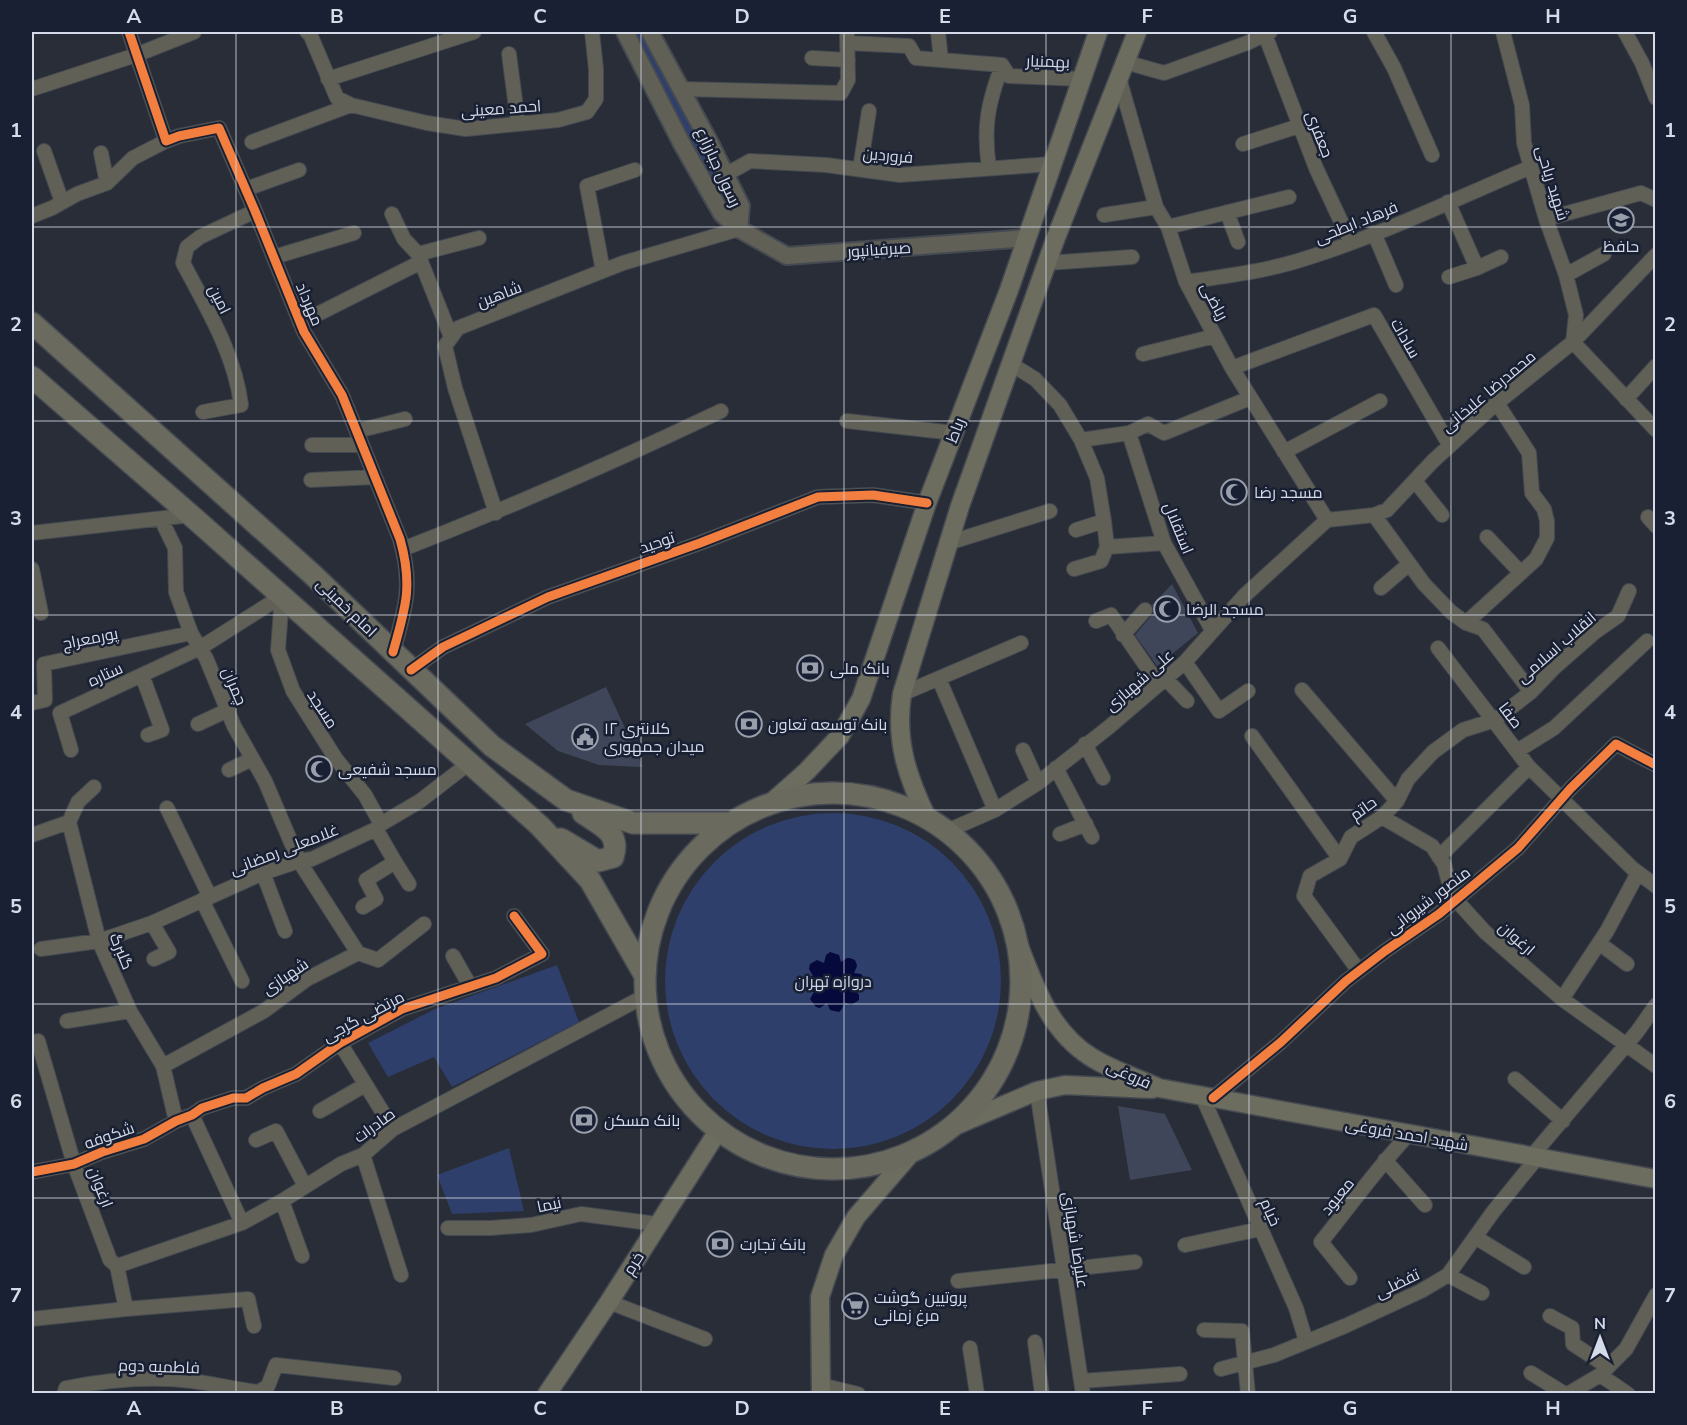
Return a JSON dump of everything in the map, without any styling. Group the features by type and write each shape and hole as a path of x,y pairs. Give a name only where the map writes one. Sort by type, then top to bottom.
{"main road":[{"name":"رباط","path":"771,803 807,771 840,736 861,699 927,503 1027,238 1098,32"},
{"name":"رباط","path":"927,818 913,789 903,755 898,717 902,694 948,543 1055,240 1137,32"},
{"path":"1027,238 1055,240"},
{"name":"امام خمینی","path":"32,323 303,567 492,746 566,800 633,823 731,823"},
{"path":"32,377 191,515 540,826 590,880 644,974"},
{"path":"816,794 862,795 906,808 927,818 947,831 972,854 993,882 1005,902 1018,946 1021,995 1015,1031 1007,1053 984,1094 952,1127 933,1141 912,1152 868,1166 823,1169 800,1167 757,1153 718,1131 693,1107 672,1081 653,1040 645,996 646,951 651,929 669,888 696,852 731,823 771,803 816,794"},
{"path":"540,826 598,861 613,857 616,846 613,834 566,800"},
{"name":"فروغی","path":"1018,946 1039,997 1065,1037 1097,1060 1159,1088"},
{"path":"1085,1085 1084,1073 1091,1062 1097,1060"},
{"name":"فروغی","path":"952,1127 1037,1091 1065,1085 1159,1088"},
{"name":"شهید احمد فروغی","path":"1159,1088 1656,1179"},
{"name":"خرم","path":"547,1394 609,1302 718,1131"},
{"path":"821,1389 820,1297 834,1255 856,1217 912,1152"}],"street":[{"path":"32,216 106,183 132,158 166,141 129,32"},
{"path":"32,89 136,55 194,32"},
{"path":"307,32 310,34 337,98 351,105"},
{"path":"328,79 474,32"},
{"name":"احمد معینی","path":"351,105 427,123 466,129 558,120 587,112 596,99 592,32"},
{"name":"رسول جبارزارع","path":"625,32 682,144 722,214 739,229"},
{"name":"رسول جبارزارع","path":"650,32 741,206 739,229"},
{"path":"938,32 941,60"},
{"name":"شهید ریاحی","path":"1503,32 1522,105 1524,143 1546,219 1566,275 1576,315 1573,342"},
{"path":"1625,32 1642,63 1656,98"},
{"path":"1122,70 1164,73 1267,33"},
{"name":"جعفری","path":"1267,33 1299,126 1351,243"},
{"path":"1378,33 1432,155"},
{"path":"681,89 841,93 848,80 847,38"},
{"name":"بهمنیار","path":"847,38 909,46 916,58 1002,65 1010,76 1081,79"},
{"path":"509,54 518,123"},
{"path":"812,58 848,60"},
{"path":"989,168 986,123 990,100 1002,65"},
{"name":"ریاضی","path":"1122,70 1156,207 1168,226 1186,282 1232,368 1327,520"},
{"path":"252,142 351,105"},
{"path":"860,169 869,111"},
{"path":"1243,144 1299,126"},
{"name":"مهرداد","path":"166,141 219,128 300,323 342,395 407,564 406,604 393,652"},
{"path":"44,151 63,202"},
{"path":"101,153 106,183"},
{"name":"فروردین","path":"724,175 750,161 826,165 900,175 1052,164"},
{"name":"فرهاد ابطحی","path":"1186,282 1250,272 1305,259 1351,243 1531,167"},
{"path":"246,189 300,170"},
{"path":"603,271 587,186 635,170"},
{"path":"1546,219 1641,193 1656,200"},
{"path":"1168,226 1289,196"},
{"path":"1448,202 1478,268"},
{"path":"1104,215 1156,207"},
{"name":"امین","path":"202,412 241,405 234,373 216,327 183,263 186,247 200,237 255,211"},
{"path":"1227,212 1238,242"},
{"path":"392,214 404,239 419,258 451,337 445,346 453,378 496,513"},
{"name":"صیرفیانپور","path":"739,229 787,256 1027,238"},
{"name":"شاهین","path":"451,337 458,328 623,263 739,229"},
{"path":"274,257 354,233"},
{"path":"1374,233 1396,285"},
{"path":"300,323 419,258 479,238"},
{"path":"1566,275 1604,254"},
{"name":"محمدرضا علیخانی","path":"1327,520 1374,515 1387,510 1414,481 1497,403 1573,342 1656,255"},
{"path":"1047,263 1132,256"},
{"path":"1449,277 1478,268 1501,256"},
{"name":"سادات","path":"1232,368 1374,315 1450,446"},
{"path":"1143,354 1215,336"},
{"path":"1573,342 1656,430"},
{"path":"1011,364 1035,379 1060,405 1081,440 1097,478 1107,547 1101,561 1074,569"},
{"path":"1626,399 1656,366"},
{"path":"1081,440 1129,433 1148,424 1164,433 1250,398"},
{"path":"1284,452 1380,401"},
{"path":"1466,623 1536,559 1547,538 1544,509 1532,493 1529,453 1497,403"},
{"path":"403,549 587,474 721,411"},
{"path":"357,431 405,418"},
{"path":"847,421 954,433"},
{"name":"استقلال","path":"1129,433 1164,543 1212,630"},
{"path":"312,446 362,445"},
{"path":"311,480 375,477"},
{"path":"1414,481 1442,515"},
{"name":"توحید","path":"411,670 444,647 548,597 700,543 818,497 873,495 927,503"},
{"path":"948,543 1050,511"},
{"path":"32,533 191,515"},
{"path":"1374,515 1424,584 1451,612 1466,623 1483,629 1531,692"},
{"name":"چمران","path":"161,519 175,548 176,592 191,633 265,781 299,861 358,953"},
{"name":"علی شهبازی","path":"947,831 995,810 1038,783 1109,727 1185,662 1244,596 1327,520"},
{"path":"1076,530 1104,521"},
{"path":"1487,537 1521,573"},
{"path":"1107,547 1164,543"},
{"path":"1381,588 1409,564"},
{"path":"32,569 41,614"},
{"name":"انقلاب اسلامی","path":"1495,720 1531,692 1555,666 1617,616 1629,591"},
{"name":"ستاره","path":"71,750 60,713 200,648 282,596"},
{"name":"مسجد","path":"282,596 278,650 293,691 336,759 365,795 395,862 410,884"},
{"path":"1123,635 1145,610"},
{"path":"1096,621 1110,615 1153,676 1164,678 1187,701"},
{"name":"پورمعراج","path":"32,703 45,700 44,664 191,633"},
{"path":"1517,751 1554,728 1647,641"},
{"path":"902,694 1021,644"},
{"name":"صفا","path":"1438,648 1529,767 1638,873 1656,886"},
{"path":"1185,662 1219,711 1248,691"},
{"path":"142,675 162,730 148,735"},
{"path":"939,679 995,810"},
{"path":"1302,690 1397,801"},
{"path":"198,724 228,710"},
{"name":"حاتم","path":"1359,971 1304,897 1310,876 1340,859 1351,837 1382,817 1397,801 1408,779 1433,752 1463,730 1495,720"},
{"path":"1252,736 1340,859"},
{"path":"1085,744 1103,778"},
{"name":"منصور شیروانی","path":"1208,1097 1281,1042 1359,971 1440,914 1518,848 1616,744 1656,765"},
{"path":"1023,750 1038,783"},
{"path":"229,770 252,759"},
{"name":"غلامعلی رمضانی","path":"41,949 99,941 152,923 264,873 312,859 379,827 420,801 468,764"},
{"path":"1439,857 1529,767"},
{"path":"1056,768 1092,837"},
{"path":"32,835 69,822 78,802 94,787"},
{"path":"167,808 242,981"},
{"name":"ارغوان","path":"1382,817 1432,846 1444,864 1456,900 1485,932 1562,999 1656,1066"},
{"name":"گلبرگ","path":"69,822 99,941 130,1011 163,1066 176,1121"},
{"path":"1060,834 1086,824"},
{"path":"363,907 376,899 366,880 395,862"},
{"path":"264,873 285,931"},
{"path":"1562,999 1599,943 1638,873"},
{"name":"مرتضی گرجی","path":"192,1115 202,1107 233,1098 246,1098 296,1074 340,1043 402,1009 496,978 542,954 514,916"},
{"path":"152,923 169,952 154,959"},
{"path":"358,953 378,960 424,924"},
{"path":"1599,943 1628,964"},
{"name":"شهبازی","path":"163,1066 264,1011 307,979 358,953"},
{"path":"453,956 470,986"},
{"name":"صادرات","path":"117,1266 242,1223 341,1164 363,1155 393,1129 645,996"},
{"name":"تفضلی","path":"1221,1369 1274,1355 1345,1326 1421,1291 1448,1275 1534,1157 1656,1005"},
{"path":"67,1021 130,1011"},
{"name":"ارغوان","path":"38,1041 74,1164 110,1260 117,1266 126,1309"},
{"path":"340,1043 393,1129"},
{"path":"1515,1079 1563,1121"},
{"path":"320,1111 365,1085"},
{"name":"علیرضا شهبازی","path":"1037,1091 1082,1387"},
{"name":"خیام","path":"1208,1097 1260,1228 1296,1308 1306,1341"},
{"path":"192,1115 242,1223"},
{"name":"شکوفه","path":"32,1172 74,1164 102,1152 144,1139 192,1115"},
{"path":"256,1140 276,1131 305,1186"},
{"name":"معبود","path":"1350,1278 1321,1242 1385,1160 1409,1134"},
{"path":"363,1155 401,1275"},
{"path":"1385,1160 1425,1205"},
{"path":"282,1201 302,1256"},
{"name":"نیما","path":"448,1228 531,1225 581,1214 657,1224"},
{"path":"1185,1245 1260,1228"},
{"path":"1475,1237 1524,1267"},
{"path":"958,1281 1136,1262"},
{"path":"1448,1275 1482,1293"},
{"path":"1531,1373 1567,1394 1604,1371 1626,1349 1650,1318 1656,1295"},
{"path":"32,1319 248,1299 254,1326"},
{"path":"609,1302 705,1339"},
{"path":"1550,1316 1572,1328 1573,1344 1604,1371 1622,1392"},
{"path":"1204,1330 1242,1331 1248,1394"},
{"path":"1035,1342 1042,1394"},
{"path":"970,1348 977,1394"},
{"path":"256,1393 268,1386 276,1365 394,1378"},
{"path":"1082,1387 1180,1374"},
{"name":"فاطمیه دوم","path":"64,1394 66,1388 102,1381 133,1380 190,1381 256,1393"},
{"path":"821,1389 858,1394"}],"green space":[{"path":"630,32 642,32 734,206 734,219 725,211"},
{"name":"دروازه تهران","path":"833,813 866,817 897,826 926,842 951,863 972,888 988,917 997,948 1001,981 997,1014 988,1045 972,1074 951,1099 926,1120 897,1136 866,1145 833,1149 800,1145 769,1136 740,1120 715,1099 694,1074 678,1045 669,1014 665,981 669,948 678,917 694,888 715,863 740,842 769,826 800,817"},
{"path":"557,965 579,1022 452,1087 434,1057 388,1077 368,1043 435,1009"},
{"path":"509,1148 524,1211 452,1214 437,1175"}],"shaded area":[{"path":"830,952 839,955 841,962 847,958 854,960 857,966 854,973 861,974 864,981 862,987 855,989 859,1000 851,1005 844,1002 839,1012 830,1010 827,1003 820,1008 816,1007 810,999 814,992 807,991 804,987 806,978 813,976 809,969 810,964 817,960 824,963 826,955"}],"building":[{"name":"مسجد الرضا","path":"1172,584 1198,633 1157,666 1135,635 1152,615 1154,611 1152,605"},
{"name":"کلانتری ۱۲ میدان جمهوری","path":"606,687 643,767 599,765 558,751 525,724"},
{"path":"1118,1106 1165,1114 1192,1170 1130,1180"}],"cycle path":[{"path":"129,32 166,141 219,128 304,332 342,395 400,539 404,555 406,596 393,652"},
{"path":"411,670 443,647 548,597 700,543 818,497 873,495 927,503"},
{"path":"1213,1098 1281,1042 1346,981 1439,914 1518,848 1571,788 1616,744 1656,765"},
{"path":"32,1172 74,1164 102,1152 144,1139 202,1108 233,1098 246,1098 296,1074 340,1043 402,1009 496,978 542,954 514,916"}],"place":[{"name":"حافظ","path":"1621,220"},
{"name":"مسجد رضا","path":"1234,492"},
{"name":"مسجد الرضا","path":"1167,609"},
{"name":"بانک ملی","path":"810,668"},
{"name":"بانک توسعه تعاون","path":"749,724"},
{"name":"کلانتری ۱۲ میدان جمهوری","path":"585,737"},
{"name":"مسجد شفیعی","path":"319,769"},
{"name":"بانک مسکن","path":"584,1120"},
{"name":"بانک تجارت","path":"720,1244"},
{"name":"پروتیین گوشت مرغ زمانی","path":"855,1306"}]}
